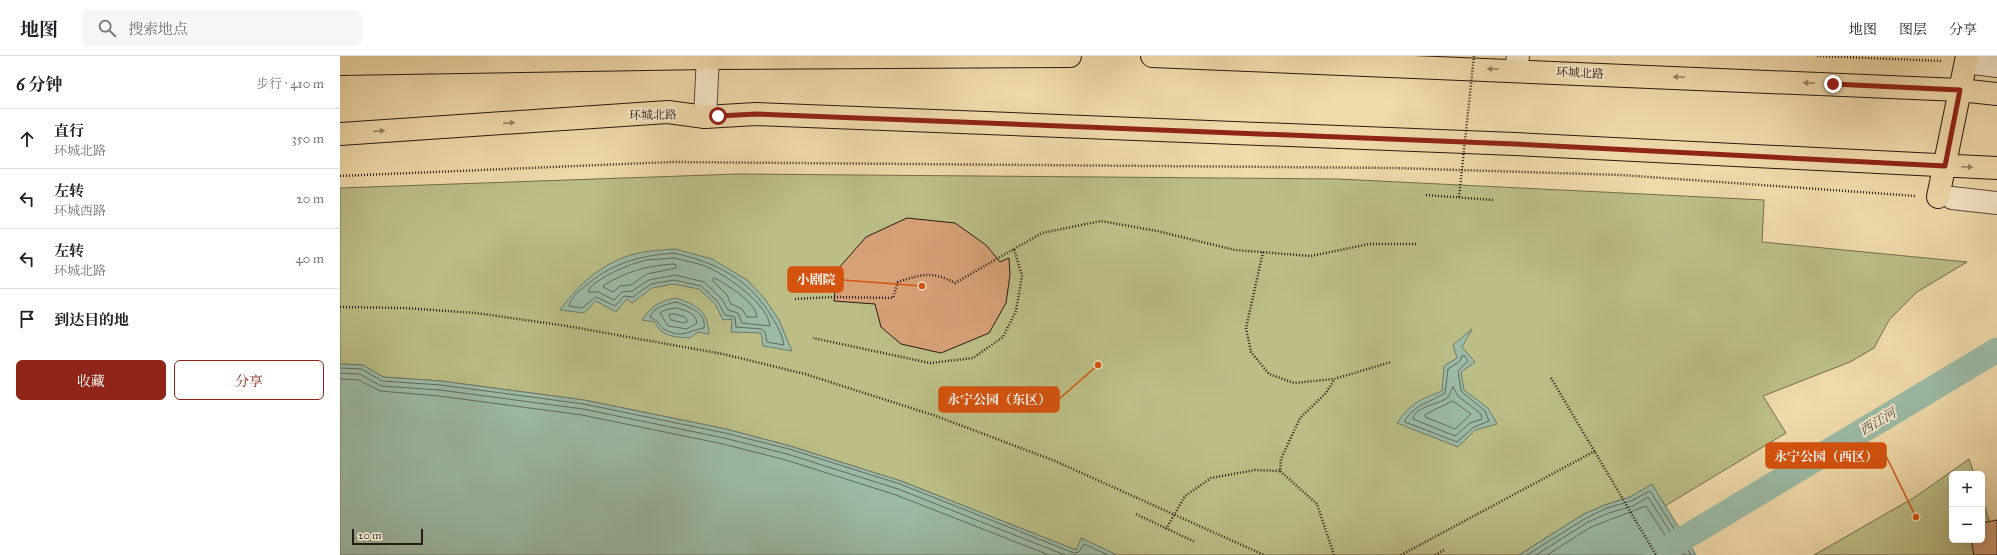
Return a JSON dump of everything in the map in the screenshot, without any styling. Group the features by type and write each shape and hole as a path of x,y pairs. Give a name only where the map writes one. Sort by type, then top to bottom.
{"main road":[{"path":"340,64 708,57 1070,56"},
{"name":"环城北路","path":"1152,56 1517,63 1960,90 1997,94"},
{"path":"1945,198 1945,166 1966,59"},
{"name":"环城北路","path":"340,134 668,112 705,117 756,114 1515,144 1995,168"}],"street":[{"path":"705,117 708,57"},
{"path":"1966,59 1997,66"},
{"path":"1945,198 1997,203"}],"path":[{"path":"1459,197 1474,56"},
{"path":"1817,56 1966,59"},
{"path":"340,176 671,162 1395,168 1621,175 1945,198"},
{"path":"1426,195 1493,200"},
{"path":"795,299 893,298 898,282 923,274 944,277 955,283 1042,233 1101,220 1157,231 1235,250 1311,256 1369,244 1417,244"},
{"path":"813,338 930,363 973,358 1003,337 1016,311 1022,276 1014,249"},
{"path":"1263,252 1246,328 1251,352 1268,374 1294,383 1334,379 1391,362"},
{"path":"340,307 404,308 476,313 567,326 730,356 805,374 936,416 1054,461 1264,555"},
{"path":"1552,378 1656,555"},
{"path":"1280,471 1281,459 1300,418 1326,394 1334,379"},
{"path":"1401,555 1408,554 1594,451"},
{"path":"1166,529 1185,496 1211,478 1255,470 1280,471 1318,504 1334,555"},
{"path":"1136,514 1195,542"},
{"path":"1435,555 1444,550"}],"green space":[{"path":"738,174 1338,179 1764,200 1762,242 1967,262 1917,292 1889,320 1874,348 1850,362 1763,396 1786,433 1665,506 1652,485 1630,497 1584,514 1519,555 1117,555 1082,539 1076,550 901,481 790,446 726,429 584,400 441,381 383,377 363,365 340,364 340,188"},
{"path":"1969,459 1973,471 1952,471"},
{"path":"1949,473 1949,543 1985,543 1985,508 1994,536 1997,555 1814,555 1915,497"}],"water":[{"path":"675,249 712,259 747,280 765,299 779,320 792,351 763,346 761,333 731,332 732,319 723,320 715,304 699,289 673,284 652,288 632,303 627,299 616,312 596,301 584,313 560,310 586,280 607,265 631,255 648,251"},
{"path":"676,298 690,303 704,314 709,334 698,332 690,338 674,336 661,331 655,322 642,320 656,305"},
{"path":"1472,329 1462,347 1475,362 1461,372 1464,390 1488,408 1497,424 1475,430 1458,447 1397,423 1411,406 1442,391 1444,366 1457,358 1453,345"},
{"path":"340,364 363,365 383,377 441,381 584,400 726,429 790,446 901,481 1076,550 1081,538 1117,555 340,555"},
{"path":"1652,484 1696,555 1519,555 1584,514 1630,497"}],"building":[{"path":"907,218 955,223 986,245 1000,262 1009,258 1010,275 1006,303 989,333 941,353 901,344 881,327 875,304 834,301 837,270 866,237"},
{"path":"1997,520 1997,555 1974,555 1972,543 1985,543 1985,522"}],"waterway":[{"name":"西江河","path":"1656,555 1997,350"}],"place":[{"name":"小剧院","path":"922,286"},
{"name":"永宁公园（东区）","path":"1098,365"},
{"name":"永宁公园（西区）","path":"1916,517"}],"route":[{"path":"718,116 756,114 1515,144 1945,166 1960,90 1833,84"}]}
